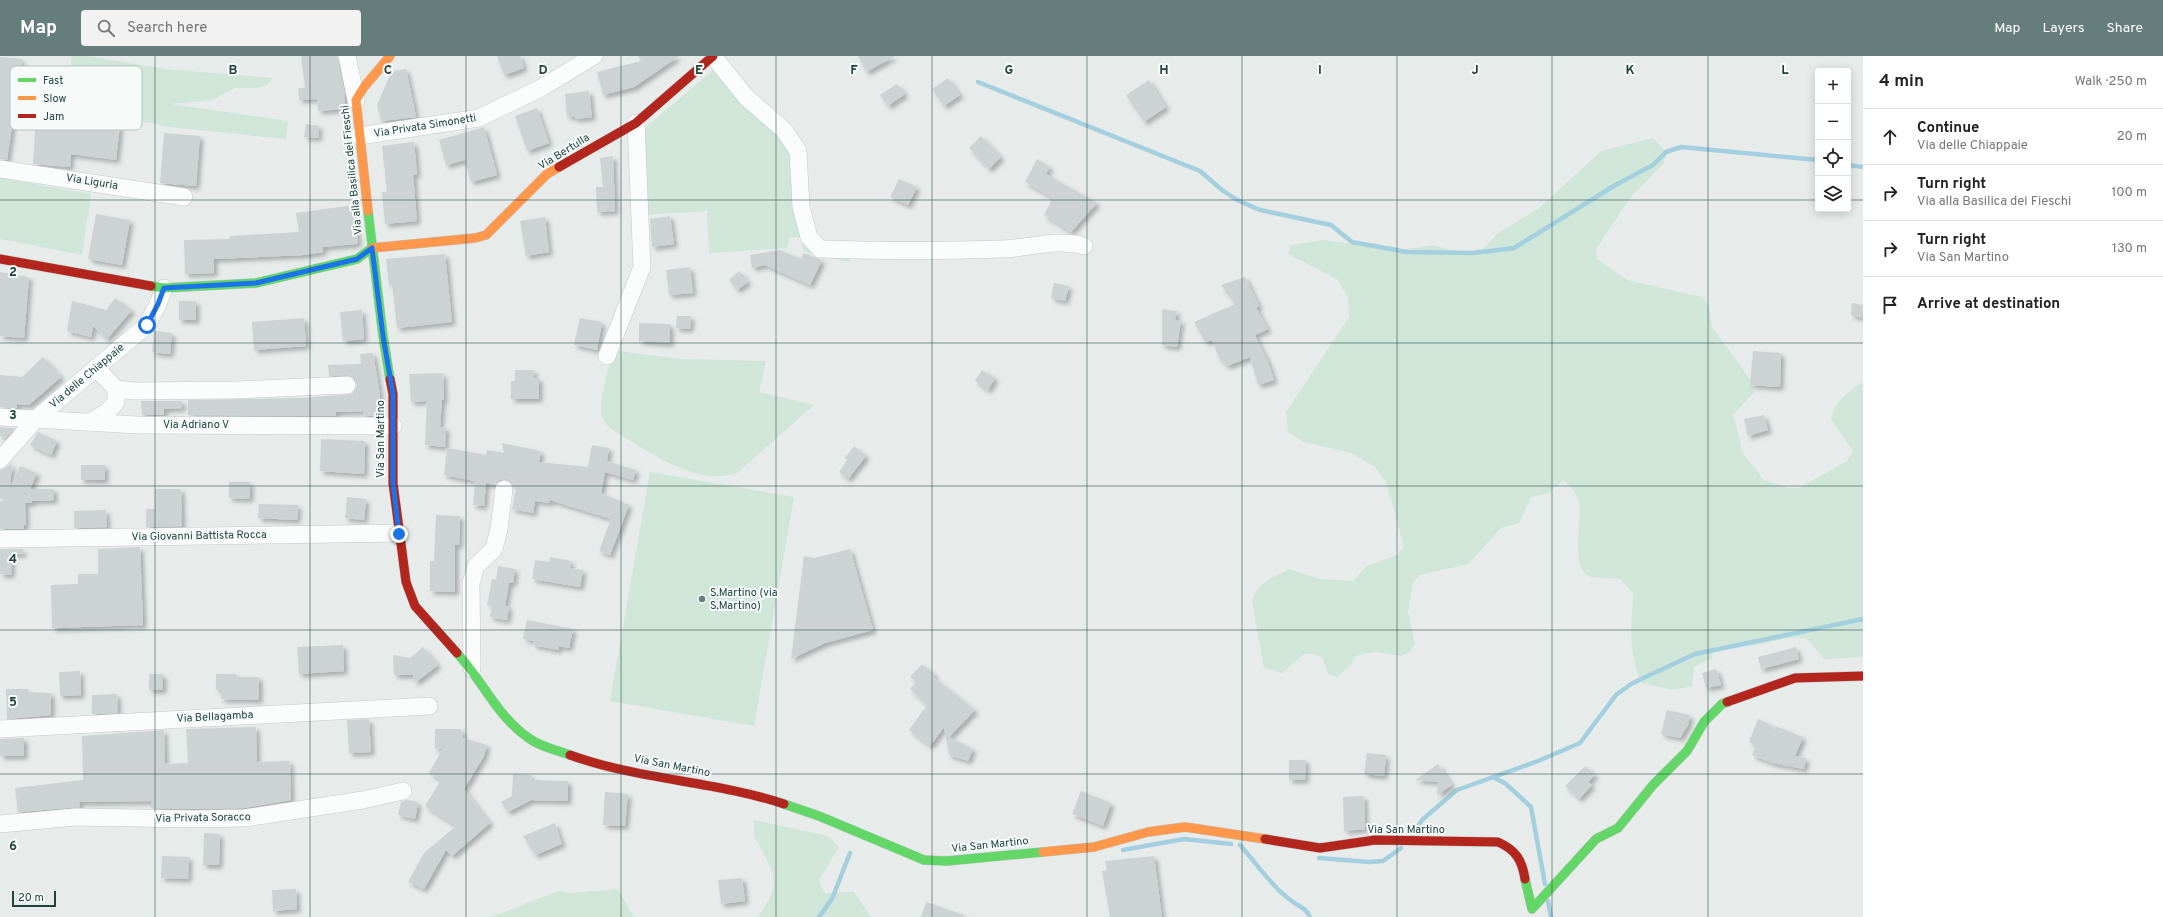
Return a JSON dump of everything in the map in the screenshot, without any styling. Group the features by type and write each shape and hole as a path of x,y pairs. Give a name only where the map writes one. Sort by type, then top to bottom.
{"street":[{"path":"347,56 356,100"},
{"name":"Via alla Basilica dei Fieschi","path":"0,259 164,288 256,283 357,259 372,248 356,100 364,87 390,56"},
{"name":"Via Privata Simonetti","path":"359,136 479,118 541,88 594,56"},
{"path":"713,56 746,98 784,130 798,150 801,206 808,237 820,248 897,252 1005,249 1070,242 1084,246"},
{"name":"Via Bertulla","path":"372,248 475,238 486,234 499,224 547,174 636,123 713,56"},
{"path":"607,356 642,267 636,123"},
{"name":"Via Liguria","path":"0,169 184,197"},
{"name":"Via San Martino","path":"372,248 383,336 393,394 393,483 406,582 415,606 472,669 493,703 510,723 531,740 572,756 616,767 760,796 820,816 924,860 947,861 1094,847 1148,832 1185,828 1219,831 1320,848 1375,840 1498,842 1512,848 1522,863 1527,898 1532,909 1596,839 1618,828 1653,786 1687,751 1704,722 1722,704 1795,678 1863,676"},
{"name":"Via delle Chiappaie","path":"0,460 37,418 97,369 147,325 158,304 164,288"},
{"path":"97,369 116,388 135,391 347,385"},
{"path":"90,422 107,412 116,402 116,388"},
{"name":"Via Adriano V","path":"0,417 137,425 393,426"},
{"path":"472,669 471,583 476,566 494,549 499,528 504,489"},
{"name":"Via Giovanni Battista Rocca","path":"0,539 399,534"},
{"name":"Via Bellagamba","path":"0,729 429,706"},
{"name":"Via Privata Soracco","path":"0,824 76,817 192,819 245,818 363,800 403,791"}],"green space":[{"path":"72,56 87,56 165,69 273,78 267,85 258,88 235,88 212,100 170,104 288,121 286,139 161,126 160,124 142,122 142,66 71,66"},
{"path":"713,70 718,71 788,140 808,240 851,255 849,262 803,251 802,238 790,237 787,248 709,253 707,211 645,215 644,134 646,127"},
{"path":"1653,138 1667,153 1663,164 1630,198 1596,249 1597,259 1627,280 1702,297 1709,305 1712,327 1752,382 1754,392 1733,415 1744,455 1764,480 1788,488 1799,488 1847,461 1853,451 1831,419 1835,407 1839,402 1863,382 1863,657 1824,659 1806,638 1799,637 1750,646 1723,646 1714,650 1712,659 1694,666 1692,686 1673,690 1642,683 1637,672 1632,650 1631,627 1633,593 1620,579 1592,577 1585,573 1580,565 1578,555 1579,502 1577,495 1563,480 1549,493 1531,497 1519,523 1501,528 1468,564 1420,575 1413,582 1408,612 1415,643 1410,652 1401,656 1373,652 1355,656 1351,664 1337,677 1328,674 1322,657 1313,654 1304,654 1282,673 1264,668 1252,602 1254,595 1261,585 1289,569 1320,579 1353,581 1367,566 1397,555 1404,546 1386,482 1375,467 1351,453 1304,442 1288,432 1286,412 1349,317 1348,298 1338,280 1288,254 1291,245 1323,240 1400,250 1433,245 1462,253 1484,248 1498,233 1538,209 1601,151"},
{"path":"0,178 91,194 82,255 0,239"},
{"path":"617,351 682,359 766,361 759,392 814,405 737,473 721,476 705,475 689,471 657,457 614,431 604,421 601,403 612,354"},
{"name":"S.Martino (via S.Martino)","path":"650,472 794,497 754,726 610,701"},
{"path":"754,820 828,836 839,847 819,880 824,893 854,892 871,917 758,917 770,898 774,884 772,870 754,835"},
{"path":"618,889 634,917 491,917 559,891 571,893"}],"building":[{"path":"301,56 337,56 345,95 344,109 318,111 317,99 299,100 298,88 305,88"},
{"path":"497,56 520,56 524,68 504,75"},
{"path":"638,56 679,56 634,87 603,95 597,72 641,61"},
{"path":"858,56 895,56 866,72"},
{"path":"0,57 22,59 21,66 10,66 10,130 11,130 7,160 0,159"},
{"path":"406,69 416,117 381,121 377,105 390,75 394,71"},
{"path":"948,78 960,95 944,106 932,89"},
{"path":"1149,80 1166,107 1144,122 1126,95"},
{"path":"897,84 905,94 888,106 880,95"},
{"path":"589,91 592,117 575,119 575,116 567,117 565,94"},
{"path":"537,108 549,143 527,151 515,116"},
{"path":"306,124 319,126 318,138 304,137"},
{"path":"484,127 497,175 471,182 465,160 446,165 439,140"},
{"path":"35,130 119,130 116,160 71,154 70,167 33,164"},
{"path":"164,133 200,136 196,186 160,183"},
{"path":"981,136 1001,157 989,169 969,148"},
{"path":"414,142 417,174 413,175 417,221 385,224 382,192 387,192 382,146"},
{"path":"613,156 615,211 597,212 596,187 603,187 600,158"},
{"path":"1037,159 1050,167 1046,174 1097,203 1071,232 1044,215 1053,198 1025,182"},
{"path":"899,179 917,187 908,205 890,197"},
{"path":"354,205 358,243 356,244 323,247 323,252 303,255 214,259 214,273 185,274 184,240 230,239 230,236 299,232 296,213"},
{"path":"96,214 130,220 122,265 88,259"},
{"path":"670,216 674,244 652,247 650,219"},
{"path":"545,217 549,252 526,256 520,221"},
{"path":"780,250 801,259 803,253 822,260 810,285 765,265 752,268 750,255"},
{"path":"445,254 452,322 397,328 392,284 389,285 386,259"},
{"path":"690,267 693,293 669,295 666,270"},
{"path":"739,271 748,282 737,290 729,280"},
{"path":"0,272 29,277 24,338 0,336"},
{"path":"1245,277 1259,306 1256,308 1268,329 1255,335 1268,362 1274,380 1258,385 1250,357 1227,366 1219,358 1212,340 1205,342 1194,322 1235,304 1221,285"},
{"path":"1054,283 1069,286 1065,301 1051,298"},
{"path":"115,298 132,310 107,339 93,326 91,337 67,331 72,301 106,310"},
{"path":"179,301 196,301 196,320 179,320"},
{"path":"1852,303 1863,305 1863,318 1851,315"},
{"path":"1162,309 1177,311 1175,320 1181,320 1177,347 1162,345"},
{"path":"362,310 364,339 343,341 340,312"},
{"path":"677,316 691,316 690,329 676,328"},
{"path":"304,318 306,346 254,350 252,322"},
{"path":"580,318 602,322 597,350 574,345"},
{"path":"639,323 670,324 670,343 639,341"},
{"path":"154,331 172,333 170,354 152,352"},
{"path":"1753,351 1781,353 1780,387 1750,385"},
{"path":"373,353 380,395 380,416 363,416 363,411 336,412 336,416 188,415 188,400 301,398 352,394 357,385 355,379 347,375 329,376 328,365 361,364 360,354"},
{"path":"43,357 61,377 29,405 17,404 17,408 0,407 0,375 22,377"},
{"path":"515,370 534,370 533,378 539,378 539,399 511,399 511,381 515,381"},
{"path":"982,370 995,378 988,390 975,381"},
{"path":"443,373 444,400 442,400 440,427 446,428 445,447 425,445 427,401 411,402 409,374"},
{"path":"141,401 182,401 182,408 164,409 164,415 142,415"},
{"path":"1764,415 1768,430 1748,436 1744,419"},
{"path":"0,427 15,428 6,438 0,436"},
{"path":"38,432 57,441 51,455 30,445"},
{"path":"321,439 365,441 364,474 320,471"},
{"path":"502,443 541,451 539,462 588,467 592,445 609,448 607,461 636,470 633,480 605,472 601,493 629,505 610,555 599,551 611,519 550,500 550,503 535,501 533,513 512,509 516,489 510,481 505,479 500,480 495,485 486,483 484,506 473,505 475,481 444,475 447,448 486,455 487,450 504,453"},
{"path":"854,446 866,456 848,479 839,472 847,460 845,458"},
{"path":"12,462 10,488 20,466 37,473 30,489 54,489 54,500 32,501 32,503 25,503 26,525 24,525 24,529 0,529 0,501 3,502 4,499 0,498 0,470 7,467"},
{"path":"81,465 105,465 105,480 81,480"},
{"path":"229,482 250,482 250,499 229,498"},
{"path":"155,489 181,489 182,526 146,527 146,509 155,509"},
{"path":"347,497 366,499 364,520 345,518"},
{"path":"259,504 298,505 297,520 258,518"},
{"path":"106,510 107,527 74,528 74,511"},
{"path":"436,515 460,516 459,545 455,545 455,592 430,591 430,561 434,561"},
{"path":"140,547 143,625 52,628 51,585 78,584 78,574 98,574 98,549"},
{"path":"0,549 23,549 23,554 12,554 11,575 0,574"},
{"path":"850,549 873,630 825,643 791,659 804,556 815,558"},
{"path":"550,557 571,561 570,568 583,570 580,587 532,579 535,560 549,562"},
{"path":"498,566 515,569 513,583 509,583 505,606 509,607 507,620 490,617 492,606 487,605 492,579 496,580"},
{"path":"527,620 573,629 569,648 559,646 558,650 533,645 534,641 523,639"},
{"path":"343,645 344,671 299,674 297,647"},
{"path":"423,647 438,665 415,683 413,675 394,675 393,655 410,658"},
{"path":"1796,647 1799,659 1761,669 1758,657"},
{"path":"922,664 935,675 933,677 975,710 949,737 973,749 968,761 949,755 944,727 930,746 909,730 927,705 910,689 916,682 910,677"},
{"path":"1716,669 1721,685 1706,688 1702,673"},
{"path":"80,671 81,695 60,696 59,672"},
{"path":"149,674 163,674 163,690 149,690"},
{"path":"216,674 236,674 237,677 259,677 259,700 221,699 221,690 216,690"},
{"path":"6,689 28,689 28,692 51,693 51,715 7,719"},
{"path":"117,694 118,713 92,714 92,695"},
{"path":"1667,710 1690,715 1688,725 1680,738 1661,734"},
{"path":"369,719 371,752 349,753 347,720"},
{"path":"1758,719 1771,725 1777,733 1775,726 1803,737 1795,756 1806,758 1804,769 1772,763 1752,755 1756,745 1749,742"},
{"path":"256,727 257,762 290,761 291,800 244,808 192,809 151,808 151,801 79,802 80,807 18,812 15,788 83,780 82,736 164,730 165,764 188,763 186,729"},
{"path":"435,729 461,729 463,738 487,745 484,756 464,789 490,823 452,856 446,850 424,889 408,882 424,853 456,826 425,806 441,780 429,773 443,748 435,749"},
{"path":"24,738 24,756 0,756 0,739"},
{"path":"1367,753 1386,755 1384,776 1364,774"},
{"path":"1289,760 1306,760 1305,780 1289,780"},
{"path":"1438,764 1452,785 1437,795 1438,782 1415,780"},
{"path":"1585,766 1595,775 1588,782 1592,785 1579,799 1565,786"},
{"path":"513,774 532,775 531,780 568,781 568,801 531,800 508,812 501,802 512,796"},
{"path":"1081,791 1111,803 1103,826 1072,814"},
{"path":"605,792 628,794 625,826 603,825"},
{"path":"1364,796 1365,829 1344,831 1343,797"},
{"path":"407,800 418,802 415,819 398,815 401,802"},
{"path":"555,823 562,844 535,855 523,836"},
{"path":"204,833 220,834 219,865 203,865"},
{"path":"162,856 189,857 188,879 161,878"},
{"path":"1154,856 1162,917 1110,917 1102,871 1107,870 1105,861"},
{"path":"742,878 745,901 721,904 718,880"},
{"path":"296,889 297,909 273,911 272,890"},
{"path":"926,902 964,915 963,917 921,917"}],"waterway":[{"path":"978,82 1200,171 1222,190 1237,200 1260,210 1331,225 1352,242 1407,252 1473,253 1514,248 1617,184 1653,165 1666,152 1681,147 1815,160"},
{"path":"1851,165 1863,167"},
{"path":"1412,834 1423,819 1457,790 1538,761 1580,743 1616,695 1631,684 1656,672 1695,654 1863,619"},
{"path":"1493,777 1506,784 1531,807 1545,884"},
{"path":"1123,850 1184,839 1231,844"},
{"path":"1240,845 1278,889 1285,896 1305,910 1310,917"},
{"path":"1319,858 1369,862 1383,861 1401,848"},
{"path":"819,917 832,899 850,853"},
{"path":"1548,901 1551,917"}],"traffic: fast":[{"path":"368,211 383,336 390,379"},
{"path":"151,286 164,288 256,283 357,259 372,248"},
{"path":"457,653 475,675 499,710 518,730 539,744 570,755"},
{"path":"1525,879 1532,909 1596,839 1618,828 1653,785 1687,751 1704,722 1722,704 1727,702"},
{"path":"784,804 819,816 924,860 947,861 1043,852"}],"traffic: slow":[{"path":"368,211 356,100 364,87 390,56"},
{"path":"372,248 475,238 486,235 547,174 559,167"},
{"path":"1043,852 1094,847 1148,832 1185,827 1265,839"}],"traffic: jam":[{"path":"559,167 636,123 713,56"},
{"path":"0,259 151,286"},
{"path":"390,379 393,394 393,483 406,582 415,606 457,653"},
{"path":"1727,702 1795,678 1863,676"},
{"path":"570,755 623,770 731,790 784,804"},
{"path":"1265,839 1320,848 1375,840 1498,842 1509,848 1517,856 1522,866 1525,879"}],"place":[{"name":"S.Martino (via S.Martino)","path":"702,599"}],"route":[{"path":"147,325 158,304 164,288 256,283 357,259 366,254 372,248 383,336 393,394 393,483 399,534"}]}
